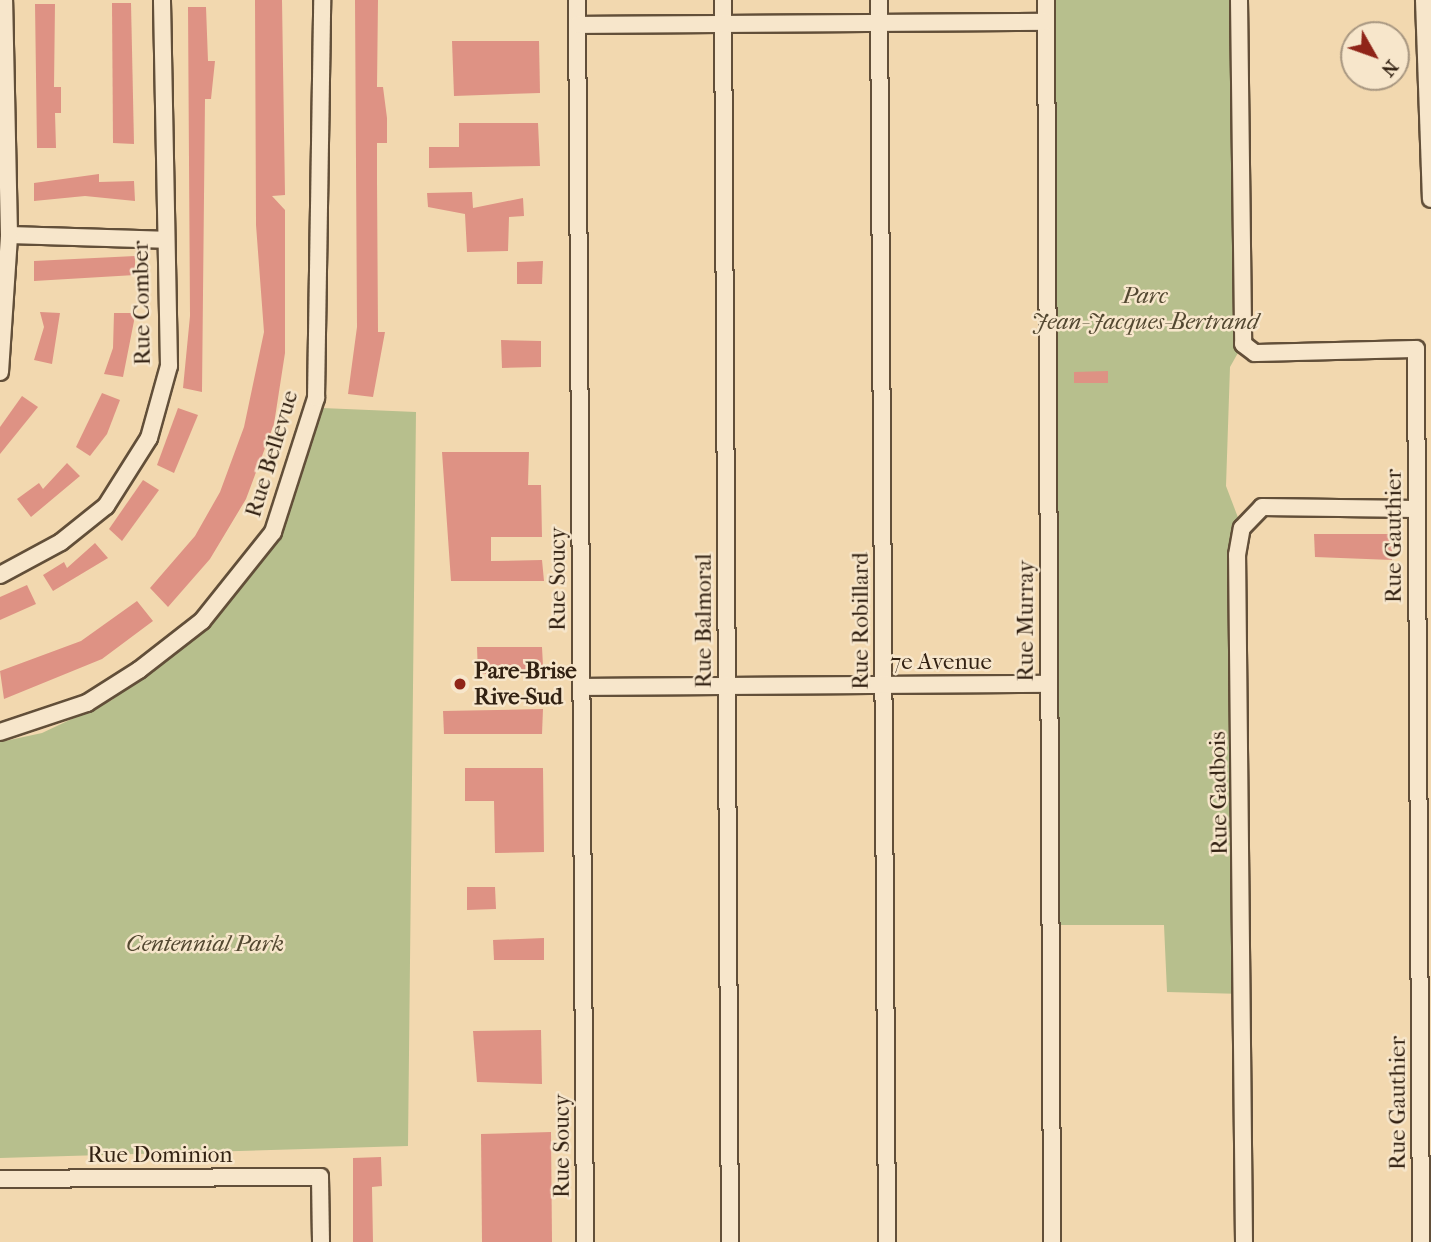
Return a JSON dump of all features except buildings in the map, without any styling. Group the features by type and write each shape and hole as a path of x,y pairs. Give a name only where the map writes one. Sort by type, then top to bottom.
{"street":[{"path":"0,372 9,235 4,0"},
{"name":"Rue Comber","path":"0,575 61,542 106,506 149,438 169,366 164,240 162,0"},
{"name":"Rue Bellevue","path":"0,732 87,702 139,670 202,621 273,532 316,398 322,0"},
{"name":"Rue Soucy","path":"576,0 585,1242"},
{"name":"Rue Balmoral","path":"723,0 730,1242"},
{"name":"Rue Robillard","path":"879,0 887,1242"},
{"name":"Rue Murray","path":"1046,0 1052,1242"},
{"name":"Rue Gauthier","path":"1239,0 1243,344 1255,352 1416,349 1417,509 1425,766 1421,1242"},
{"path":"1424,0 1431,199"},
{"path":"577,25 1046,22"},
{"path":"9,235 164,240"},
{"name":"Rue Gadbois","path":"1244,1242 1237,555 1242,528 1262,507 1417,509"},
{"name":"7e Avenue","path":"582,687 1049,684"},
{"name":"Rue Dominion","path":"0,1179 320,1177 321,1242"}],"green space":[{"name":"Parc Jean-Jacques-Bertrand","path":"1045,0 1239,0 1243,344 1230,367 1226,486 1242,528 1244,994 1167,992 1164,925 1053,925"},
{"name":"Centennial Park","path":"322,408 416,412 408,1146 0,1158 0,742 42,733 112,700 216,618 255,570 296,494"}],"place":[{"name":"Pare-Brise Rive-Sud","path":"460,684"}]}
